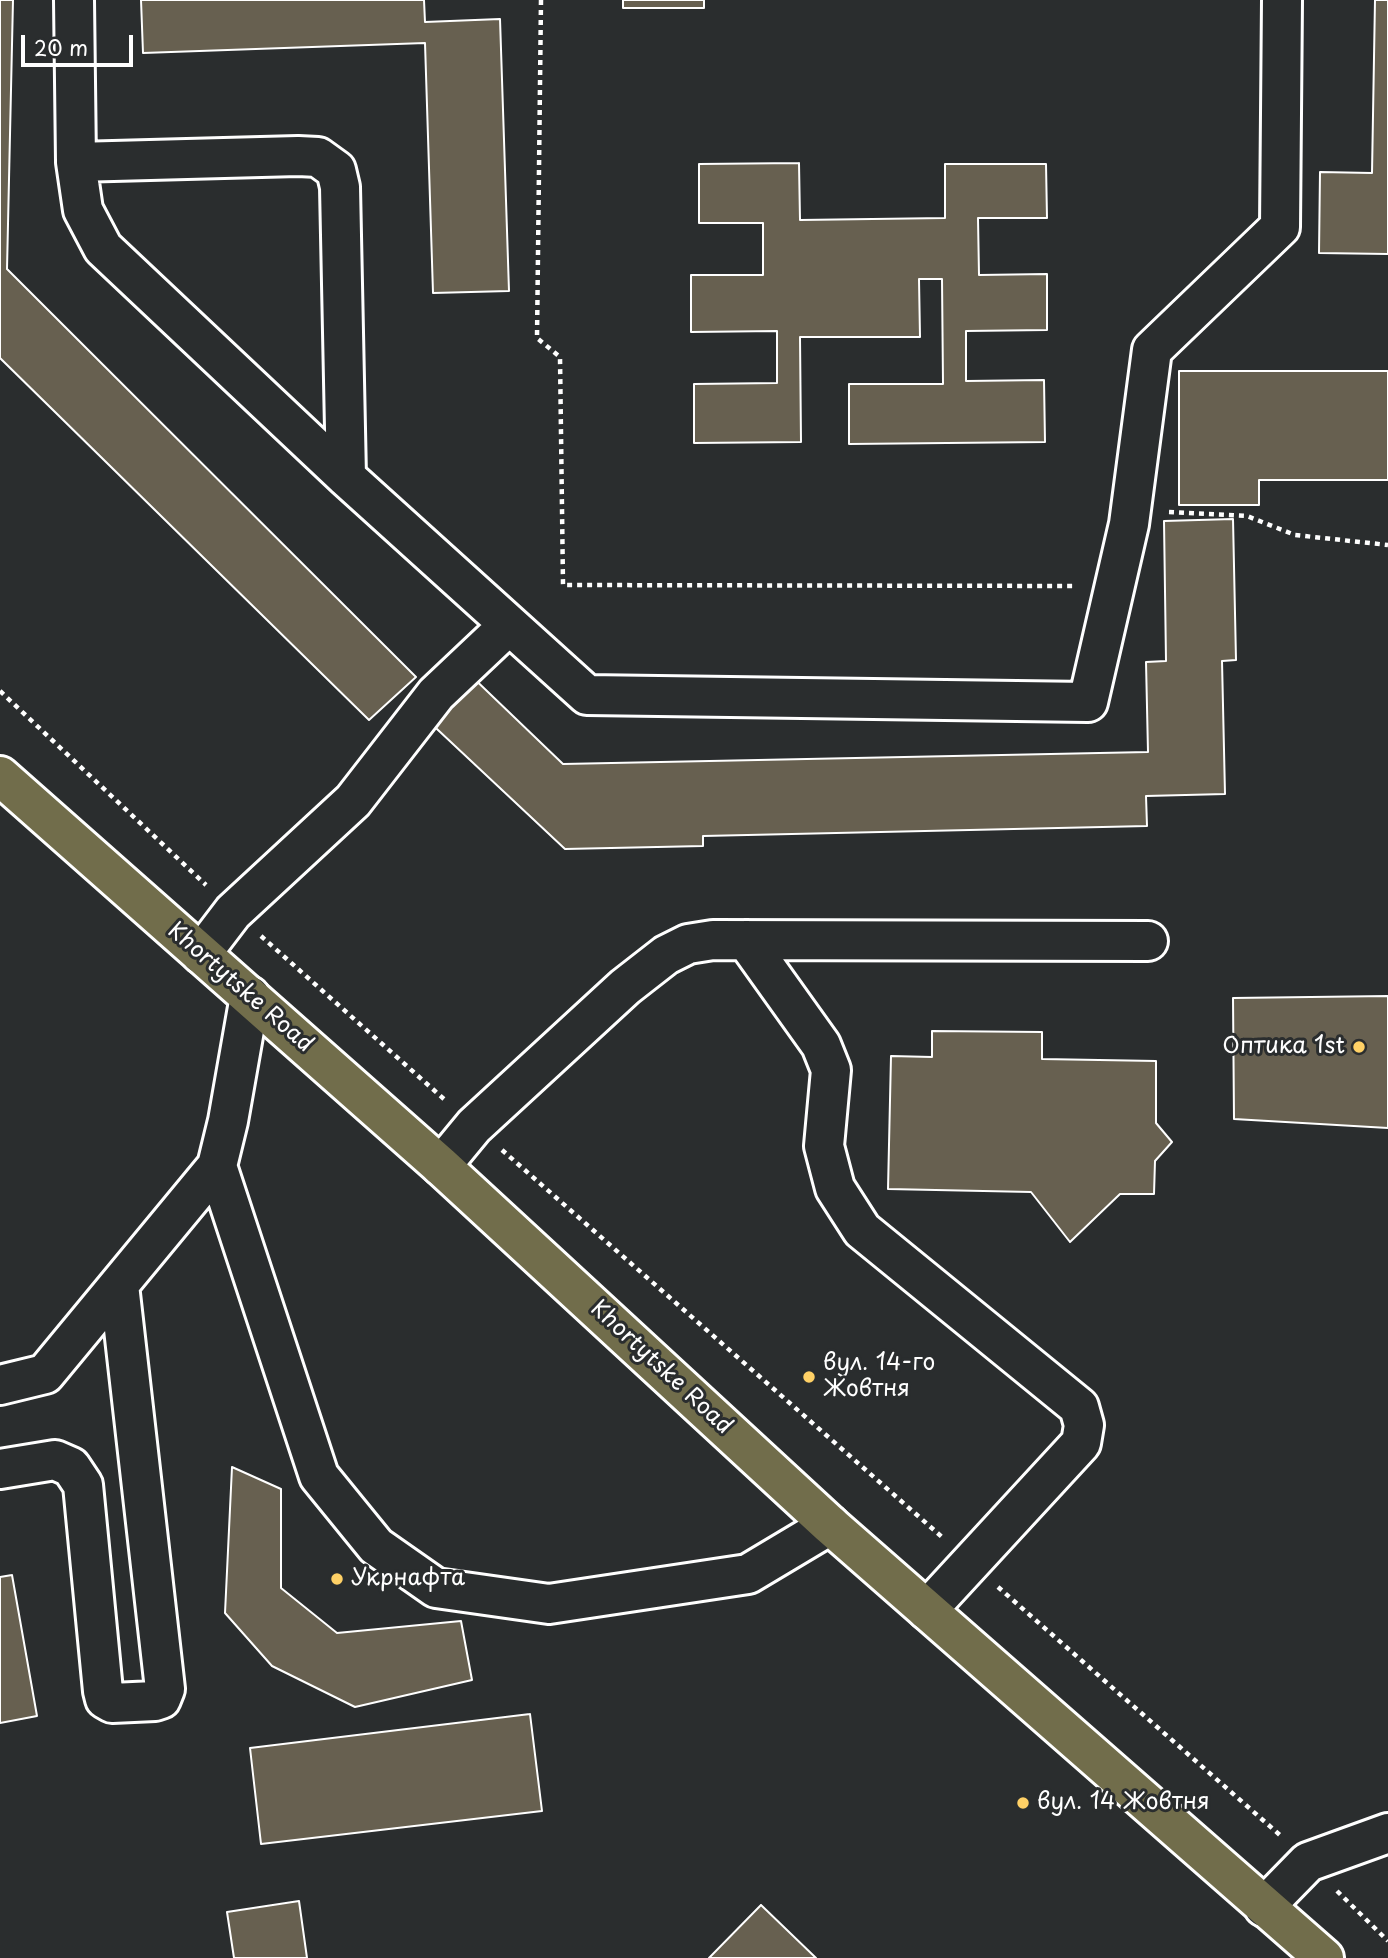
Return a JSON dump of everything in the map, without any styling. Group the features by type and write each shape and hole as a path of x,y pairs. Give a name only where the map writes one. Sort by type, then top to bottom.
{"main road":[{"name":"Khortytske Road","path":"0,776 441,1166 830,1525 1324,1958"}],"lane":[{"path":"74,0 76,162 83,210 103,248 346,477 587,695 1088,702 1129,524 1152,350 1280,227 1282,0"},
{"path":"76,162 298,156 318,157 336,170 340,187 346,477"},
{"path":"201,954 233,912 353,801 436,694 509,625"},
{"path":"441,1166 474,1126 625,987 656,962 688,944 713,940 1148,941"},
{"path":"746,940 821,1045 831,1070 824,1146 835,1188 862,1230 1079,1407 1084,1425 1081,1443 927,1610"},
{"path":"0,1385 46,1374 217,1166 228,1121 250,996"},
{"path":"217,1166 319,1476 376,1546 436,1588 549,1604 748,1574 830,1525"},
{"path":"0,1469 55,1460 71,1467 83,1485 103,1691 106,1699 112,1703 161,1699 165,1689 119,1285"},
{"path":"1264,1907 1308,1863 1388,1833"}],"path":[{"path":"541,0 537,338 560,357 563,585 1115,586"},
{"path":"1129,524 1162,512 1247,516 1295,536 1388,545"},
{"path":"0,691 233,912 1287,1841 1388,1941"}],"building":[{"path":"0,0 13,0 7,269 416,677 369,720 0,358"},
{"path":"141,0 424,0 425,22 500,19 509,291 433,293 425,43 143,53"},
{"path":"623,0 704,0 704,8 623,8"},
{"path":"1375,0 1388,0 1388,254 1319,253 1320,172 1372,173"},
{"path":"799,163 800,220 945,218 945,164 1046,164 1047,218 978,218 979,275 1047,274 1047,330 966,331 966,381 1044,380 1045,442 849,444 849,384 943,384 942,279 919,279 920,337 800,337 801,442 694,443 694,384 777,383 777,331 691,332 691,275 763,275 763,223 699,223 699,164"},
{"path":"1179,371 1388,371 1388,480 1259,480 1259,505 1179,505"},
{"path":"1233,519 1236,660 1222,661 1225,794 1146,796 1147,826 703,836 703,846 565,849 422,715 464,669 563,764 1148,752 1146,662 1166,661 1164,521"},
{"path":"1388,996 1388,1128 1234,1119 1233,998"},
{"path":"932,1031 1042,1032 1042,1059 1156,1061 1156,1123 1172,1142 1155,1161 1154,1194 1120,1194 1070,1242 1031,1192 888,1189 891,1056 932,1057"},
{"path":"232,1467 281,1489 281,1588 337,1633 461,1621 472,1680 355,1707 272,1666 225,1613"},
{"path":"12,1575 37,1716 0,1723 0,1577"},
{"path":"530,1714 542,1811 261,1844 250,1748"},
{"path":"299,1901 307,1958 234,1958 227,1912"},
{"path":"761,1905 816,1958 709,1958"}],"place":[{"name":"Оптика 1st","path":"1359,1047"},
{"name":"вул. 14-го Жовтня","path":"809,1377"},
{"name":"Укрнафта","path":"337,1579"},
{"name":"вул. 14 Жовтня","path":"1023,1803"}]}
